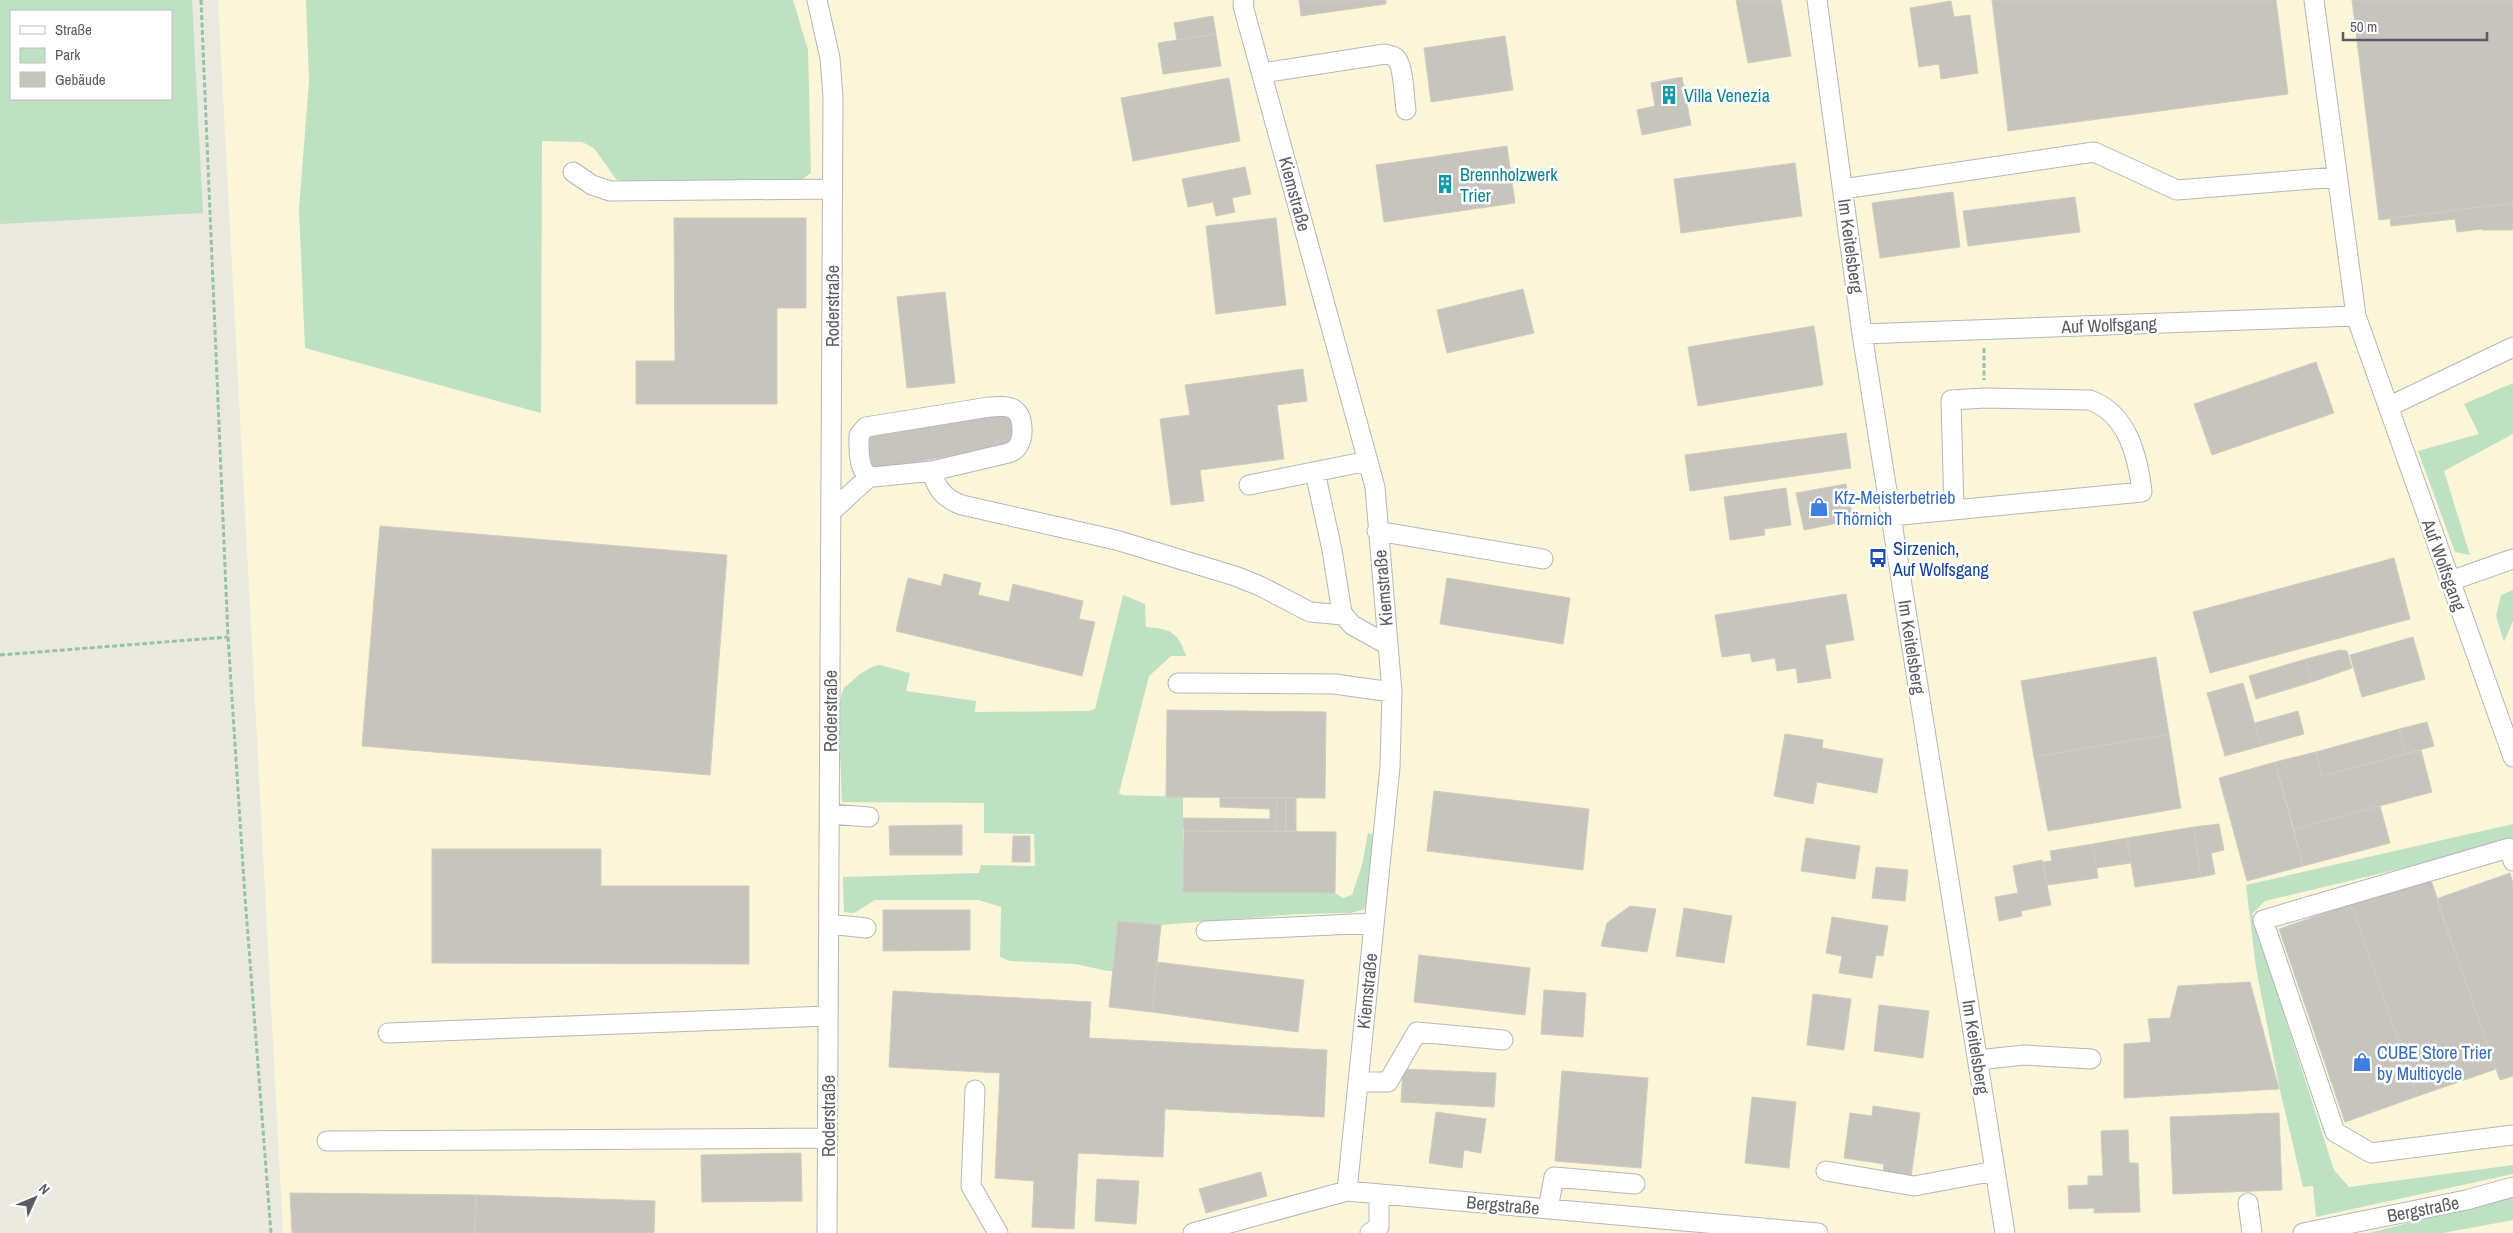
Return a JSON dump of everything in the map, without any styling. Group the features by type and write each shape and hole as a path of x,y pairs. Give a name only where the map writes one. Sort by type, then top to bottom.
{"street":[{"name":"Roderstraße","path":"817,0 830,58 832,97 827,1233"},
{"name":"Kiemstraße","path":"1244,0 1243,6 1375,487 1377,531 1392,692 1390,767 1347,1191"},
{"name":"Im Keitelsberg","path":"1817,0 1862,334 2006,1233"},
{"name":"Auf Wolfsgang","path":"2314,0 2356,316 2513,757"},
{"path":"1262,74 1384,54 1396,59 1400,69 1406,110"},
{"path":"1843,189 2094,152 2177,190 2312,180 2337,176"},
{"path":"573,172 592,185 610,191 832,189"},
{"name":"Auf Wolfsgang","path":"1862,334 2356,316"},
{"path":"2388,406 2513,347"},
{"path":"1891,516 1954,510 2142,492 2139,466 2128,437 2118,421 2100,404 2090,400 1985,398 1952,400 1954,510"},
{"path":"830,512 869,476 932,471 1011,452 1019,445 1020,416 1010,407 989,407 866,427 860,432 859,438 861,468 869,476"},
{"path":"1249,485 1368,461"},
{"path":"932,471 934,480 943,495 962,505 1116,540 1235,576 1260,586 1310,612 1343,615"},
{"path":"1315,472 1343,615 1352,625 1388,645"},
{"path":"1377,531 1543,559"},
{"path":"2450,581 2513,559"},
{"path":"1178,683 1334,684 1392,692"},
{"path":"829,814 869,817"},
{"path":"2513,860 2509,848 2263,920 2336,1132 2371,1154 2513,1135"},
{"path":"1206,931 1374,923"},
{"path":"829,924 866,928"},
{"path":"388,1033 828,1016"},
{"path":"1358,1082 1388,1082 1417,1032 1503,1040"},
{"path":"1978,1060 2024,1055 2091,1059"},
{"path":"976,1090 971,1186 998,1233"},
{"path":"327,1141 828,1138"},
{"path":"1826,1171 1914,1186 1996,1171"},
{"path":"1548,1209 1554,1177 1635,1184"},
{"name":"Bergstraße","path":"2303,1233 2466,1200 2513,1187"},
{"name":"Bergstraße","path":"1193,1233 1347,1191 1818,1233"},
{"path":"1376,1231 1379,1194"},
{"path":"2248,1203 2252,1233"}],"path":[{"path":"201,0 228,637 270,1233"},
{"path":"1984,349 1984,376"},
{"path":"0,655 228,637"}],"shaded area":[{"path":"218,0 2513,0 2513,1233 283,1233"}],"green space":[{"path":"0,0 192,0 203,213 0,224"},
{"path":"306,0 793,0 808,50 811,173 801,180 627,182 616,179 594,148 582,142 542,141 541,413 305,348 299,209 309,81"},
{"path":"2513,383 2513,434 2444,471 2470,555 2455,552 2418,451 2479,434 2464,404"},
{"path":"2513,590 2513,621 2504,642 2496,616 2501,595"},
{"path":"1123,595 1145,604 1146,627 1162,629 1172,633 1180,642 1186,656 1171,656 1149,676 1119,793 1122,795 1183,797 1183,892 1335,893 1343,898 1352,895 1362,865 1368,833 1372,834 1375,841 1365,909 1351,913 1299,914 1161,925 1118,921 1113,971 1075,964 1010,961 1000,957 1001,907 979,900 875,900 854,913 844,912 843,877 979,873 981,865 1035,866 1034,834 984,833 984,803 842,802 838,705 844,688 860,674 874,666 880,665 910,673 906,691 976,701 975,712 1088,711 1095,709"},
{"path":"2513,824 2513,842 2265,901 2252,914 2334,1170 2349,1187 2513,1165 2513,1174 2316,1217 2313,1186 2303,1187 2280,1090 2256,968 2246,885"},
{"path":"2513,1196 2513,1220 2443,1233 2369,1233"}],"building":[{"path":"1299,0 1386,0 1386,4 1301,16"},
{"path":"1736,0 1781,0 1791,56 1748,63"},
{"path":"1992,0 2276,0 2288,94 2008,131"},
{"path":"2352,0 2513,0 2513,203 2379,220"},
{"path":"1951,1 1954,17 1970,15 1978,73 1941,79 1939,64 1919,67 1910,8"},
{"path":"1213,16 1216,34 1177,40 1174,23"},
{"path":"1216,34 1221,66 1163,74 1158,43"},
{"path":"1505,36 1513,90 1431,102 1424,48"},
{"name":"Villa Venezia","path":"1682,77 1691,125 1642,135 1637,110 1655,106 1651,83"},
{"path":"1229,78 1240,141 1133,161 1121,98"},
{"name":"Brennholzwerk Trier","path":"1507,146 1515,203 1384,222 1376,165"},
{"path":"1795,163 1802,216 1681,233 1674,179"},
{"path":"1245,167 1251,194 1232,198 1235,212 1216,216 1213,202 1188,207 1182,179"},
{"path":"1953,192 1960,247 1880,258 1872,203"},
{"path":"2075,197 2080,232 1968,246 1963,211"},
{"path":"2513,203 2513,230 2482,229 2457,232 2455,219 2391,226 2390,218"},
{"path":"674,218 806,218 806,308 777,308 777,404 636,404 636,361 675,361"},
{"path":"1276,218 1286,305 1216,314 1206,226"},
{"path":"1523,289 1534,333 1447,353 1437,310"},
{"path":"945,292 955,383 907,388 897,297"},
{"path":"1814,326 1823,385 1698,406 1688,347"},
{"path":"2316,362 2334,413 2212,455 2194,404"},
{"path":"1303,369 1307,401 1277,405 1284,459 1200,470 1204,501 1171,505 1160,419 1190,415 1185,385"},
{"path":"1011,412 1017,444 872,470 866,437"},
{"path":"1846,433 1851,468 1690,491 1685,455"},
{"path":"1846,484 1853,520 1804,530 1796,493"},
{"path":"1786,488 1791,525 1764,529 1765,535 1730,540 1724,497"},
{"path":"380,526 727,555 710,775 362,746"},
{"path":"2394,558 2410,619 2210,673 2193,612"},
{"path":"944,574 981,583 978,595 1009,602 1013,584 1083,601 1079,619 1095,622 1082,676 896,631 908,578 941,586"},
{"path":"1447,578 1570,598 1563,644 1440,624"},
{"path":"1846,594 1854,640 1825,645 1831,678 1798,683 1796,668 1777,671 1775,658 1752,662 1750,653 1722,657 1715,615"},
{"path":"2413,637 2425,679 2362,697 2350,655"},
{"path":"2340,650 2347,651 2352,668 2312,682 2306,659"},
{"path":"2156,657 2169,734 2034,757 2021,681"},
{"path":"2306,659 2312,682 2256,699 2249,676"},
{"path":"2243,683 2261,746 2225,756 2207,693"},
{"path":"1167,710 1326,712 1325,798 1166,797"},
{"path":"2298,711 2304,734 2261,746 2255,723"},
{"path":"2427,722 2434,746 2405,754 2399,729"},
{"path":"2399,729 2405,754 2322,776 2316,752"},
{"path":"1785,734 1823,740 1822,748 1883,759 1877,793 1817,782 1813,804 1774,796"},
{"path":"2169,734 2181,808 2048,831 2034,757"},
{"path":"2421,750 2432,792 2294,829 2275,762 2316,752 2322,776"},
{"path":"2275,762 2303,866 2247,881 2219,778"},
{"path":"1434,791 1589,809 1583,870 1427,851"},
{"path":"1220,798 1277,798 1276,831 1184,831 1183,818 1270,819 1270,809 1220,807"},
{"path":"1277,798 1286,798 1286,831 1276,831"},
{"path":"1286,798 1296,798 1296,831 1286,831"},
{"path":"2380,806 2390,843 2303,866 2294,829"},
{"path":"2219,824 2224,850 2211,853 2215,874 2201,877 2194,827"},
{"path":"962,825 962,855 890,855 889,826"},
{"path":"2194,827 2201,877 2135,887 2127,838"},
{"path":"1184,831 1336,832 1335,893 1183,892"},
{"path":"1013,836 1030,836 1030,862 1012,862"},
{"path":"1806,838 1860,846 1855,879 1801,871"},
{"path":"2127,838 2131,863 2096,868 2093,844"},
{"path":"2093,844 2098,878 2047,885 2043,862 2052,861 2050,851"},
{"path":"432,849 601,849 601,886 749,886 749,964 432,963"},
{"path":"2042,860 2051,905 2021,911 2022,916 1999,921 1995,897 2018,893 2013,866"},
{"path":"1876,867 1908,870 1905,901 1872,898"},
{"path":"2510,873 2513,883 2513,1076 2500,1080 2436,899"},
{"path":"2430,877 2496,1069 2418,1096 2351,904"},
{"path":"2351,904 2418,1096 2345,1122 2279,929"},
{"path":"1630,906 1656,909 1647,952 1601,946 1607,923"},
{"path":"1684,908 1732,916 1724,963 1676,956"},
{"path":"883,910 970,910 970,950 883,951"},
{"path":"1832,917 1888,926 1883,956 1876,955 1872,978 1839,973 1842,956 1826,953"},
{"path":"1118,921 1161,925 1152,1012 1109,1007"},
{"path":"1419,955 1530,968 1525,1015 1414,1002"},
{"path":"1157,962 1304,980 1298,1032 1152,1012"},
{"path":"2250,982 2279,1089 2124,1098 2124,1044 2151,1042 2148,1019 2170,1018 2178,986"},
{"path":"1544,990 1586,993 1583,1037 1541,1034"},
{"path":"893,991 1091,1002 1089,1038 1327,1050 1324,1117 1165,1109 1163,1157 1078,1153 1074,1229 1032,1227 1034,1181 995,1178 1000,1073 889,1067"},
{"path":"1813,994 1851,999 1844,1050 1807,1045"},
{"path":"1879,1005 1929,1011 1923,1058 1874,1051"},
{"path":"1403,1069 1496,1073 1494,1107 1401,1102"},
{"path":"1562,1071 1648,1078 1641,1168 1555,1161"},
{"path":"1752,1097 1796,1102 1789,1168 1745,1163"},
{"path":"1873,1106 1920,1113 1911,1177 1883,1173 1884,1164 1844,1158 1850,1113 1872,1116"},
{"path":"1436,1112 1486,1119 1481,1153 1464,1150 1462,1168 1429,1163"},
{"path":"2279,1113 2282,1190 2173,1194 2170,1117"},
{"path":"2128,1130 2129,1163 2138,1163 2140,1212 2094,1213 2094,1208 2069,1209 2068,1186 2088,1185 2088,1176 2103,1176 2101,1131"},
{"path":"801,1153 802,1201 702,1202 701,1155"},
{"path":"1261,1172 1267,1196 1206,1213 1199,1189"},
{"path":"1097,1179 1139,1181 1136,1224 1095,1221"},
{"path":"290,1193 476,1195 475,1233 292,1233"},
{"path":"476,1195 655,1201 654,1233 475,1233"}],"place":[{"name":"Villa Venezia","path":"1669,95"},
{"name":"Brennholzwerk Trier","path":"1445,184"},
{"name":"Kfz-Meisterbetrieb Thörnich","path":"1819,507"},
{"name":"Sirzenich, Auf Wolfsgang","path":"1878,558"},
{"name":"CUBE Store Trier by Multicycle","path":"2362,1062"}]}
